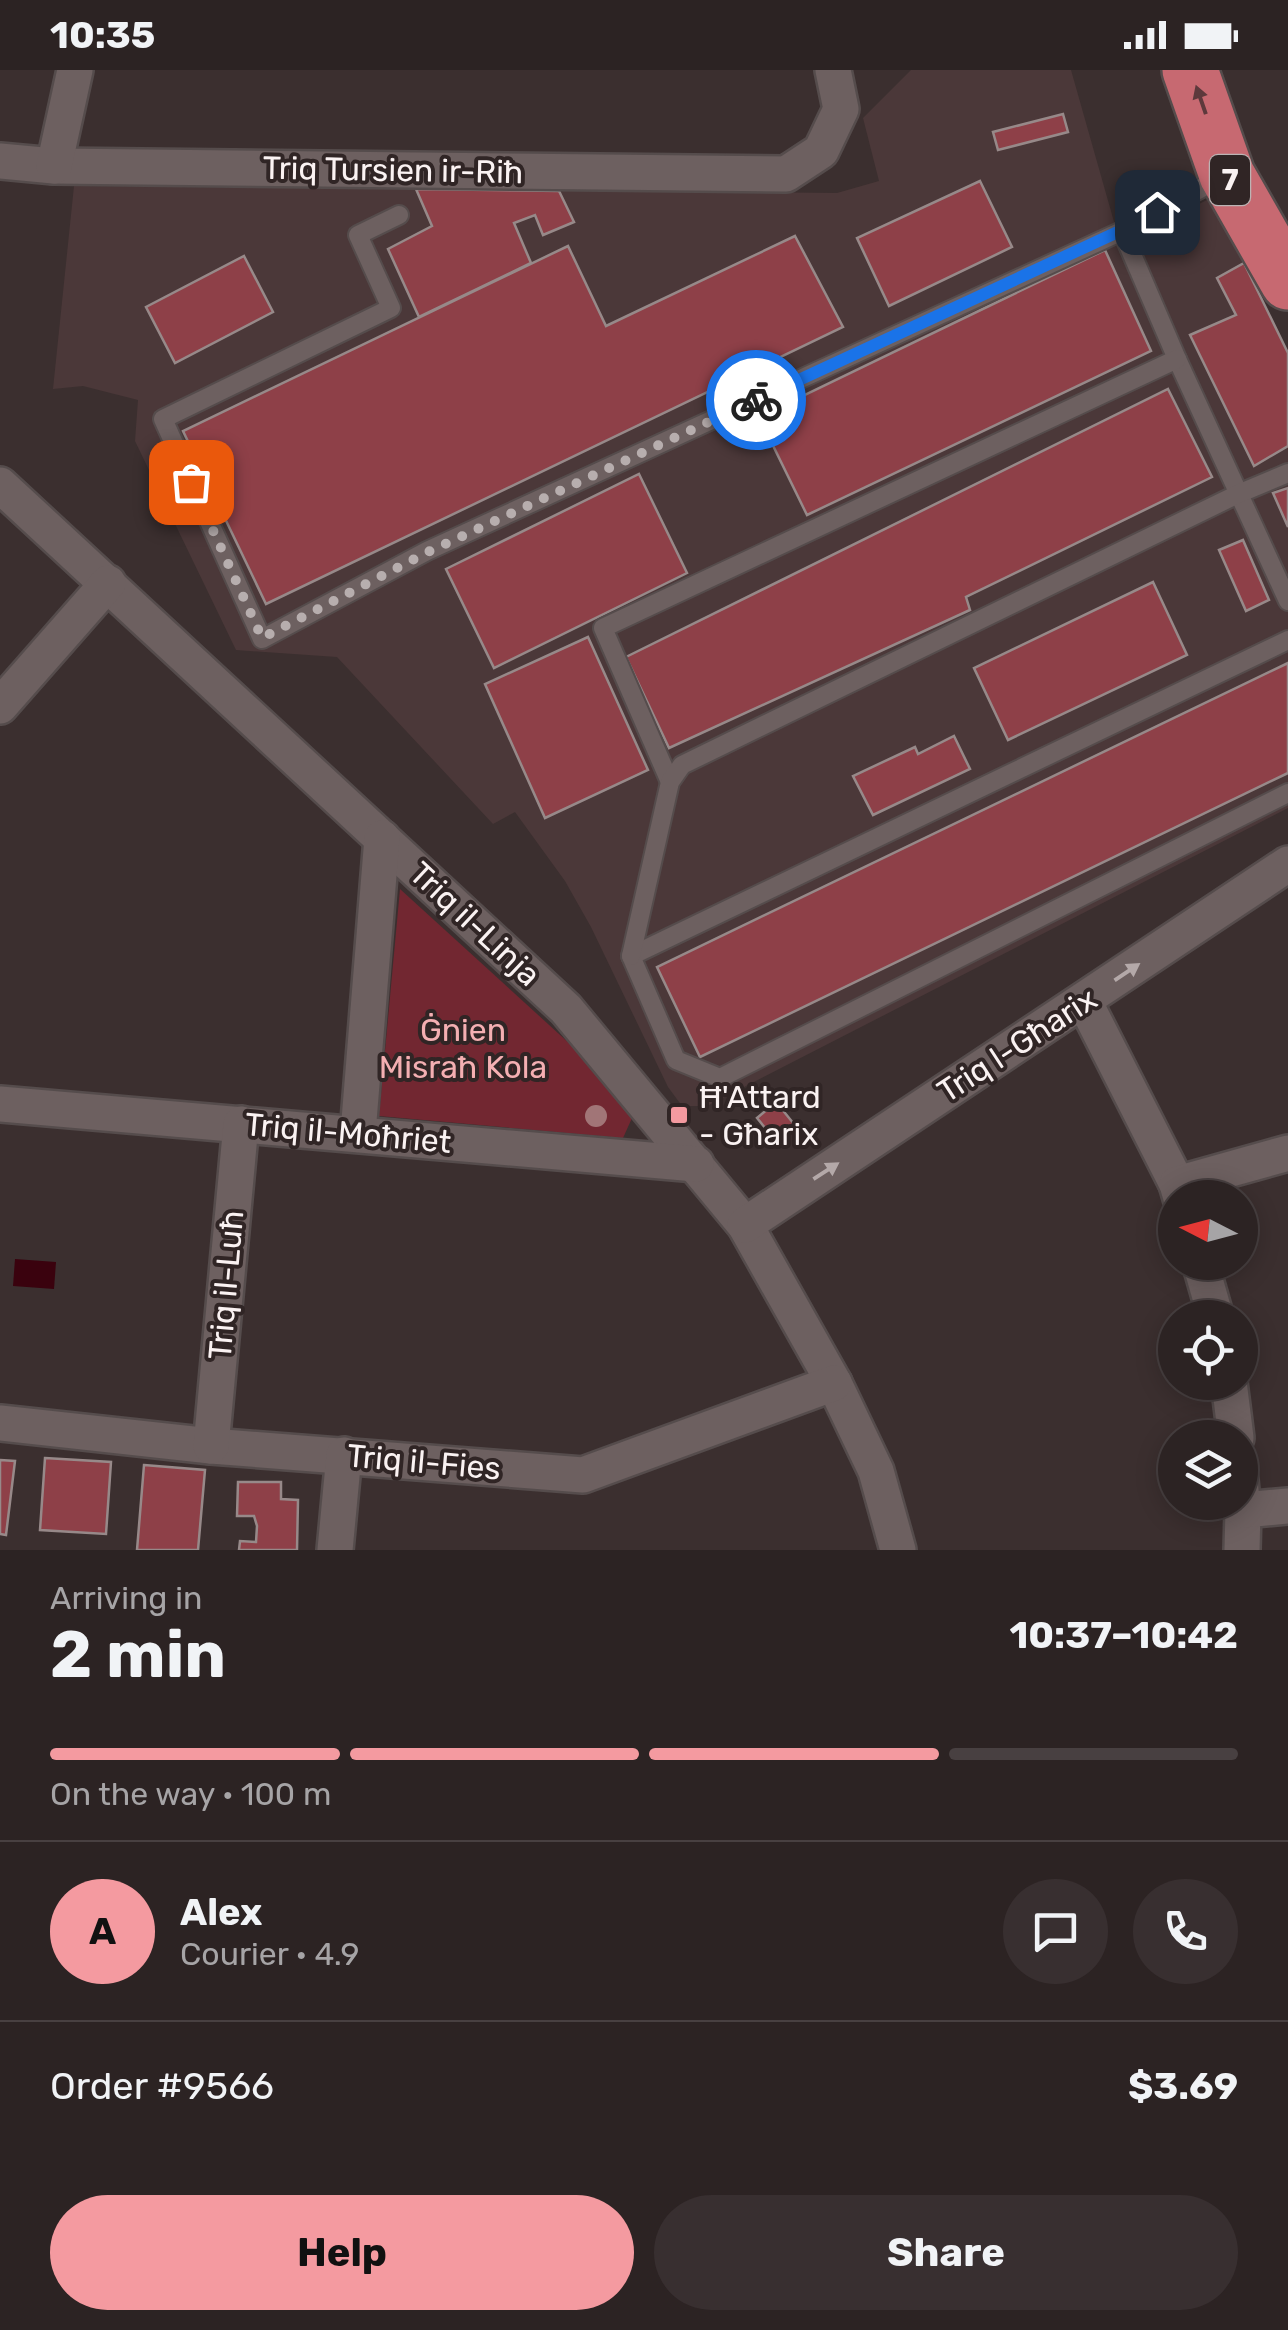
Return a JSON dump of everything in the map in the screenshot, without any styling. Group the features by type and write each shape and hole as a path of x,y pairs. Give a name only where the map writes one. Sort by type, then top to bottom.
{"highway":[{"name":"7","path":"1190,70 1227,175 1288,282"}],"street":[{"path":"54,166 75,70"},
{"name":"Triq Tursien ir-Riħ","path":"0,161 54,166 786,174 821,151 841,109 833,70"},
{"name":"Triq il-Linja","path":"0,484 566,1008 745,1224 834,1383 876,1470 898,1550"},
{"path":"0,706 108,584"},
{"path":"358,1133 382,838"},
{"name":"Triq l-Għarix","path":"745,1224 1288,864"},
{"path":"1084,1001 1174,1180"},
{"name":"Triq il-Moħriet","path":"0,1104 696,1164"},
{"name":"Triq il-Luħ","path":"211,1446 241,1124"},
{"path":"1211,1180 1288,1154"},
{"name":"Triq il-Fies","path":"0,1423 211,1446 583,1475 834,1383"},
{"path":"335,1550 344,1455"},
{"path":"1258,1499 1288,1506"},
{"path":"1242,1520 1242,1550"}],"lane":[{"path":"399,215 358,235 391,308 163,419 262,638 428,552 1122,230 1227,175"},
{"path":"1122,230 1288,601"},
{"path":"670,782 603,628 1177,359"},
{"path":"1288,473 682,765 670,782 631,956 676,1060 720,1078 1288,793"},
{"path":"631,956 1288,640"}],"shaded area":[{"path":"911,70 1071,70 1120,243 1211,198 1288,353 1288,808 707,1106 682,1106 668,1087 565,881 515,812 493,824 337,657 236,650 135,441 138,400 83,386 53,389 74,186 837,193 879,181 863,118"},
{"path":"15,1259 56,1262 54,1289 13,1286"}],"green space":[{"name":"Ġnien Misraħ Kola","path":"400,889 582,1055 632,1118 623,1138 379,1116"}],"building":[{"path":"1063,114 1068,132 998,150 993,132"},
{"path":"980,181 1012,247 889,306 857,238"},
{"path":"416,189 559,191 574,222 543,235 535,215 514,223 531,263 419,317 388,249 432,226"},
{"path":"795,236 843,327 266,604 183,431 568,246 606,326"},
{"path":"1105,250 1151,351 807,515 759,417"},
{"path":"244,256 273,312 175,363 146,307"},
{"path":"1244,263 1288,353 1288,446 1254,466 1190,335 1236,315 1217,278"},
{"path":"1168,389 1212,477 966,597 970,610 669,748 626,657"},
{"path":"639,474 687,573 494,668 446,569"},
{"path":"1288,488 1288,527 1273,493"},
{"path":"1243,540 1269,600 1246,611 1219,550"},
{"path":"1153,582 1187,655 1008,740 974,668"},
{"path":"588,637 648,770 545,818 485,684"},
{"path":"1288,663 1288,773 700,1057 657,967"},
{"path":"954,736 970,769 873,815 853,776 915,747 918,754"},
{"path":"776,1102 794,1124 775,1140 757,1118"},
{"path":"45,1458 111,1462 106,1534 40,1530"},
{"path":"0,1460 15,1461 6,1535 0,1534"},
{"path":"144,1465 205,1470 198,1550 137,1550"},
{"path":"238,1482 281,1482 281,1499 298,1500 297,1550 239,1550 240,1541 256,1542 257,1526 254,1516 237,1516"}],"way so far":[{"path":"191,482 262,638 428,552 756,400"}],"place":[{"name":"Ħ'Attard - Għarix","path":"679,1115"}],"route":[{"path":"756,400 1157,212"}]}
